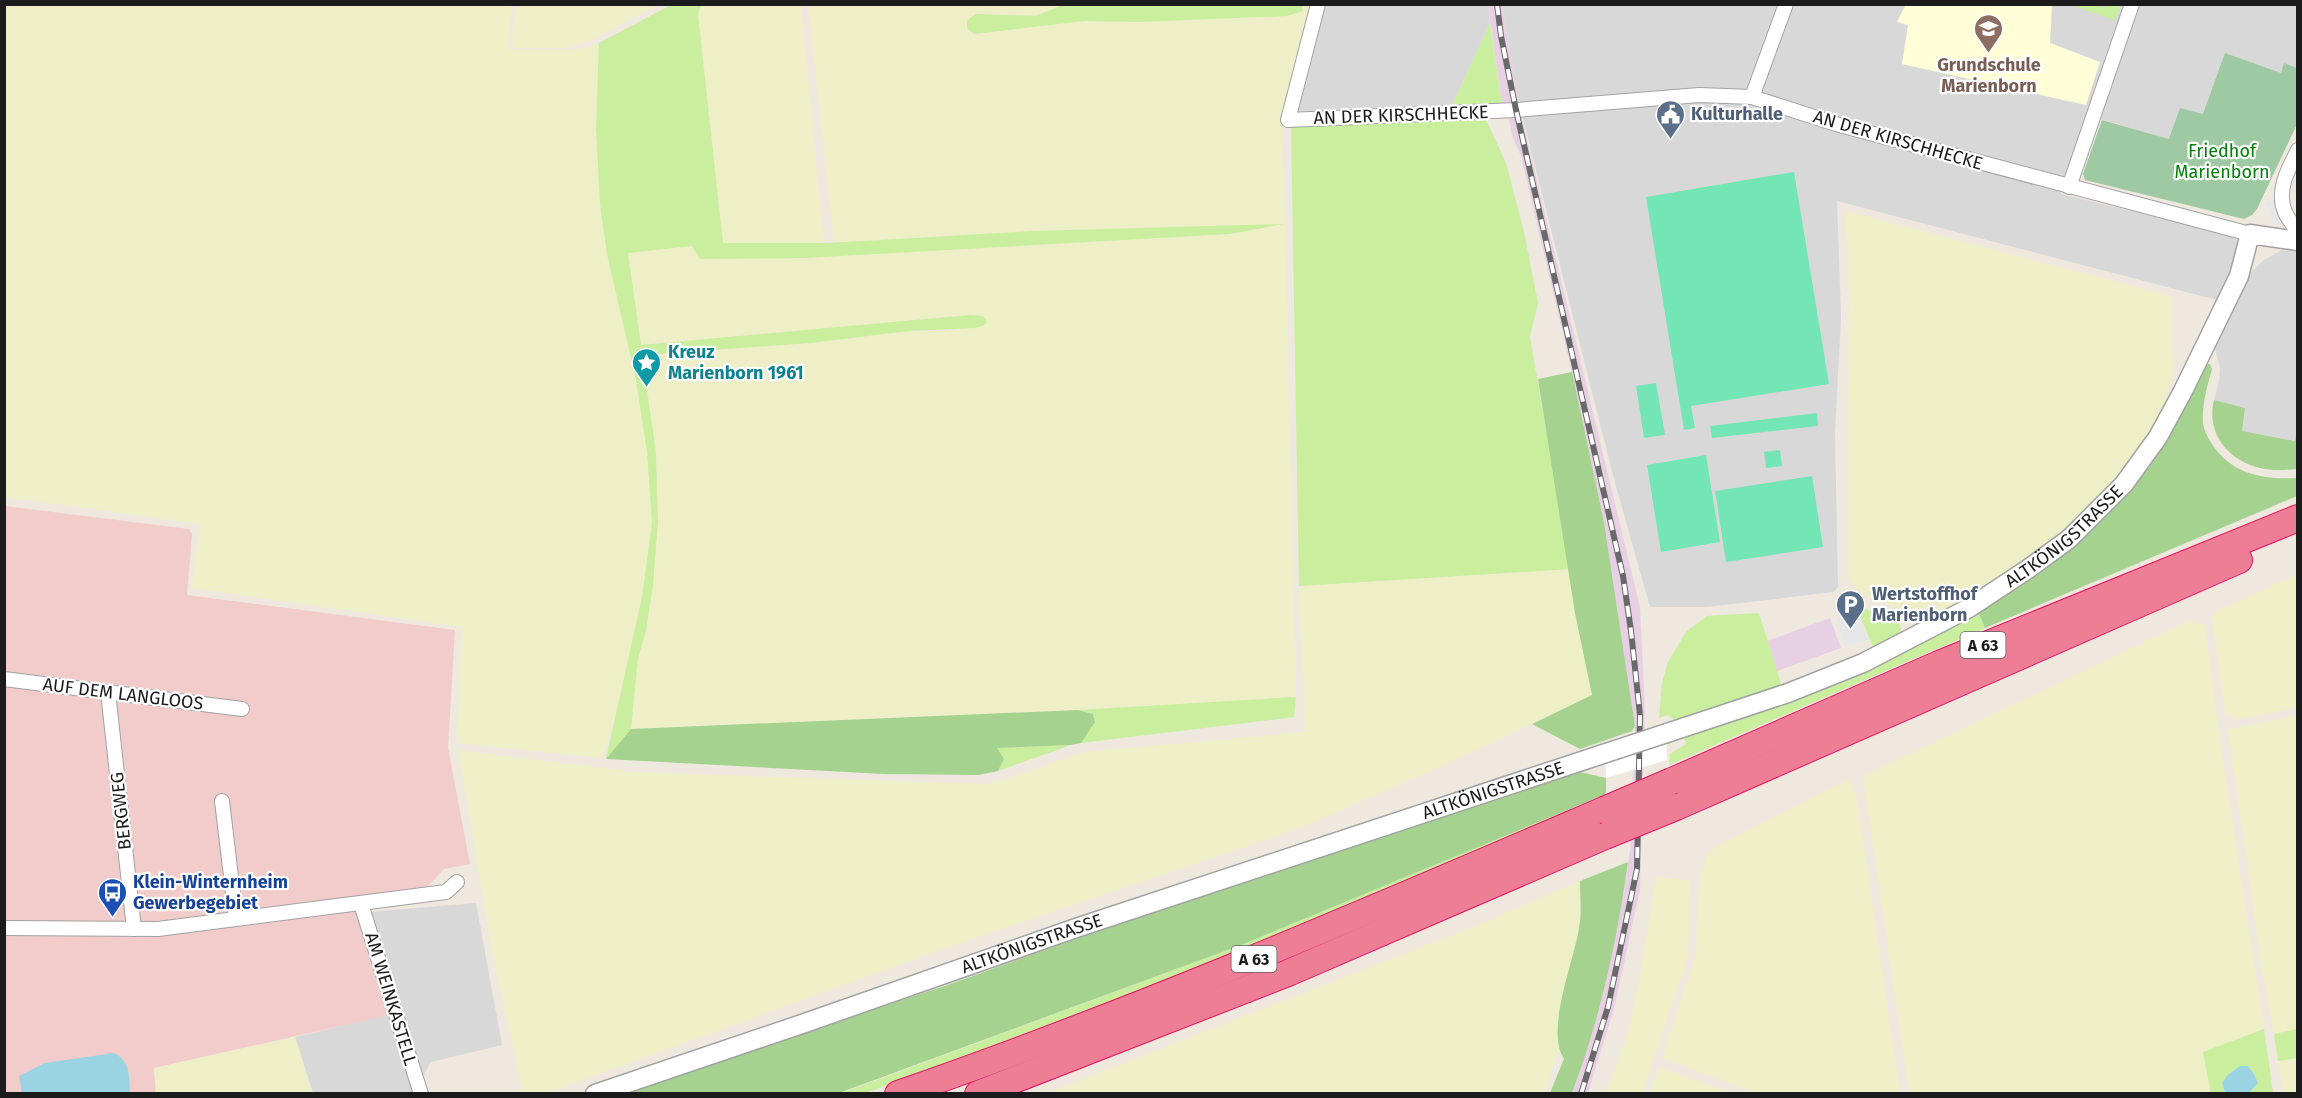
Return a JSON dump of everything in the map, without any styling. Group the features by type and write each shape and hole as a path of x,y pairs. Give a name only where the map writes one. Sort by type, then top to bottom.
{"highway":[{"name":"A 63","path":"898,1094 1281,948 1939,664 2298,518"},
{"name":"A 63","path":"978,1094 1288,973 1676,807 2175,586 2298,536"}],"street":[{"name":"AN DER KIRSCHHECKE","path":"1318,4 1288,120 1516,110 1699,95 1752,97 1836,124 2250,234"},
{"path":"1752,97 1786,4"},
{"path":"2069,187 2132,4"},
{"path":"2298,150 2282,188 2285,212 2298,233"},
{"path":"2250,234 2298,241"},
{"name":"ALTKÖNIGSTRASSE","path":"595,1094 1076,928 1827,679 1873,658 1969,608 2028,569 2068,539 2124,484 2158,437 2183,391 2239,276 2250,234"},
{"name":"ALTKÖNIGSTRASSE","path":"2239,276 2258,254 2268,237"},
{"name":"AUF DEM LANGLOOS","path":"4,680 242,709"},
{"name":"BERGWEG","path":"108,692 134,929"},
{"path":"222,801 236,918"},
{"path":"4,928 158,928 446,892 457,882"},
{"name":"AM WEINKASTELL","path":"361,904 421,1094"}],"shaded area":[{"path":"516,4 657,5 592,40 568,48 518,48 511,46"},
{"name":"Grundschule Marienborn","path":"1906,4 2052,5 2050,43 2100,62 2086,105 1902,64 1908,25 1897,22"},
{"path":"5,5 512,5 508,50 576,50 599,43 596,128 600,204 607,254 636,380 647,452 652,523 642,597 630,659 603,758 457,743 462,627 192,588 200,524 5,497"},
{"path":"701,5 801,5 824,243 723,243 698,14"},
{"path":"808,5 1063,5 1035,16 987,14 974,34 1085,21 1137,22 1303,11 1301,5 1315,5 1287,99 1281,133 1296,697 1078,710 631,729 638,658 646,631 653,585 658,522 656,453 642,355 810,343 909,331 943,331 983,326 983,316 970,315 641,345 627,252 692,246 805,258 1230,234 1279,225 1033,231 834,243"},
{"path":"1322,5 1488,5 1490,23 1450,110 1293,115"},
{"path":"1488,5 1502,5 1519,103 1502,105"},
{"path":"1502,5 2297,5 2297,68 2284,63 2282,73 2203,114 2169,139 2087,115 2061,194 2230,235 2239,243 2239,255 2217,300 1837,201 1841,317 1835,434 1838,587 1834,592 1707,607 1650,607 1615,483 1519,103"},
{"path":"1508,114 1521,114 1640,607 1645,710 1640,890 1614,1009 1588,1093 1572,1093 1580,1071 1624,891 1630,850 1635,726 1604,522 1572,372 1521,156 1512,136"},
{"path":"2276,200 2284,224 2275,229 2266,202"},
{"path":"1845,211 2171,296 2173,370 2161,418 2124,471 2078,521 2023,565 1942,614 1930,617 1915,614 1869,597 1854,587 1847,575 1849,293"},
{"path":"2297,249 2298,428 2296,441 2242,431 2245,408 2214,400 2220,367 2215,348 2240,292 2252,271 2264,260 2280,251"},
{"path":"5,506 189,529 192,534 187,595 455,630 448,748 470,864 444,869 423,891 351,900 390,1015 154,1068 156,1093 5,1094"},
{"path":"1570,569 1575,613 1592,695 1447,764 1303,827 935,952 547,1093 523,1093 493,956 458,750 637,772 983,784 1004,780 1084,752 1305,732 1299,586"},
{"path":"2297,575 2297,708 2239,719 2231,718 2225,714 2212,617 2214,612"},
{"name":"Wertstoffhof Marienborn","path":"1857,611 1867,640 1846,647 1836,619"},
{"name":"Wertstoffhof Marienborn","path":"1830,618 1841,648 1777,671 1767,641"},
{"path":"2191,620 2203,625 2206,632 2264,1029 2203,1052 2211,1093 1909,1093 1863,776"},
{"path":"2297,716 2297,1029 2274,1034 2262,970 2228,729"},
{"path":"1849,779 1857,798 1900,1093 1756,1093 1662,1058 1696,952 1699,881 1707,855 1716,846"},
{"path":"1656,877 1690,880 1688,952 1684,970 1642,1093 1605,1093 1626,1040 1639,981"},
{"path":"1580,881 1580,927 1559,1009 1559,1051 1544,1093 1045,1094 1488,921"},
{"path":"476,903 502,1045 431,1062 414,1093 313,1094 295,1037 400,1012 369,912"},
{"path":"295,1037 313,1093 156,1093 154,1068"},
{"path":"2297,1058 2297,1093 2283,1093 2278,1061"},
{"path":"1659,1067 1712,1086 1732,1093 1650,1093"}],"green space":[{"path":"1301,4 1303,11 1287,16 1137,22 1085,21 974,34 967,28 967,20 976,14 1035,16 1063,5"},
{"path":"671,5 701,5 698,14 723,243 828,243 1033,231 1284,224 1230,234 805,258 700,259 692,246 628,253 641,345 970,315 983,316 987,322 983,326 974,328 909,331 810,343 642,355 656,453 658,522 653,585 646,631 638,658 631,729 606,759 642,597 652,523 647,452 636,380 607,254 600,204 596,128 599,43"},
{"path":"2070,5 2097,5 2104,8 2106,5 2121,5 2115,20"},
{"path":"1490,23 1502,105 1450,110"},
{"name":"Friedhof Marienborn","path":"2225,53 2281,73 2284,63 2297,68 2297,124 2257,209 2252,215 2244,219 2085,180 2083,174 2102,120 2169,139 2180,108 2203,114"},
{"path":"1484,115 1506,163 1524,232 1538,303 1530,337 1570,569 1299,586 1291,126"},
{"path":"1794,172 1829,384 1691,406 1695,428 1684,430 1646,197"},
{"path":"2206,364 2210,364 2212,369 2204,402 2203,423 2212,444 2229,462 2249,473 2272,478 2297,478 2297,496 1985,628 1978,611 2075,543 2097,524 2134,483 2166,437"},
{"path":"1572,372 1604,522 1635,726 1632,731 1580,749 1532,724 1592,695 1575,613 1538,379"},
{"path":"1656,383 1665,435 1644,438 1636,386"},
{"path":"2214,400 2245,408 2242,431 2295,441 2297,428 2297,469 2260,468 2238,459 2229,452 2216,434 2212,412"},
{"path":"1817,413 1818,426 1712,438 1710,426"},
{"path":"1780,450 1782,466 1766,468 1764,452"},
{"path":"1706,455 1720,542 1661,552 1647,465"},
{"path":"1812,476 1823,547 1726,562 1715,491"},
{"path":"1856,606 1899,621 1901,631 1891,641 1873,647"},
{"path":"1978,611 1985,628 1669,765 1670,754 1686,744 1683,733"},
{"path":"1759,613 1782,687 1679,724 1668,715 1659,718 1662,683 1668,662 1686,632 1707,616"},
{"path":"1296,697 1294,717 1081,743 1095,722 1093,714 1078,710"},
{"path":"1078,710 1093,714 1095,722 1081,743 997,748 1004,759 998,771 978,775 884,774 606,759 631,729"},
{"path":"1071,745 998,771 1004,759 996,748"},
{"path":"1576,771 1606,778 1604,795 1236,947 839,1093 622,1094 667,1076 945,986 1200,894"},
{"path":"1604,795 1604,798 1421,876 1145,990 865,1093 839,1094 1236,947"},
{"path":"1628,862 1619,921 1606,979 1582,1065 1572,1093 1550,1093 1564,1059 1559,1046 1559,1014 1580,922 1580,881"},
{"path":"2264,1029 2273,1093 2249,1093 2258,1083 2248,1066 2244,1066 2233,1071 2222,1083 2225,1093 2211,1093 2203,1052"},
{"path":"2297,1029 2297,1058 2278,1061 2274,1034"}],"water":[{"path":"114,1053 126,1065 130,1093 22,1093 19,1076 45,1063"},
{"path":"2240,1066 2248,1066 2258,1083 2249,1093 2225,1093 2222,1083"}],"pier":[{"path":"1667,722 1667,760 1606,778 1605,742"}],"railway":[{"path":"1497,4 1516,110 1623,576 1640,715 1637,869 1608,1007 1581,1094"}],"place":[{"name":"Grundschule Marienborn","path":"1989,54"},
{"name":"Kulturhalle","path":"1670,140"},
{"name":"Kreuz Marienborn 1961","path":"647,388"},
{"name":"Wertstoffhof Marienborn","path":"1851,630"},
{"name":"Klein-Winternheim Gewerbegebiet","path":"112,918"}]}
